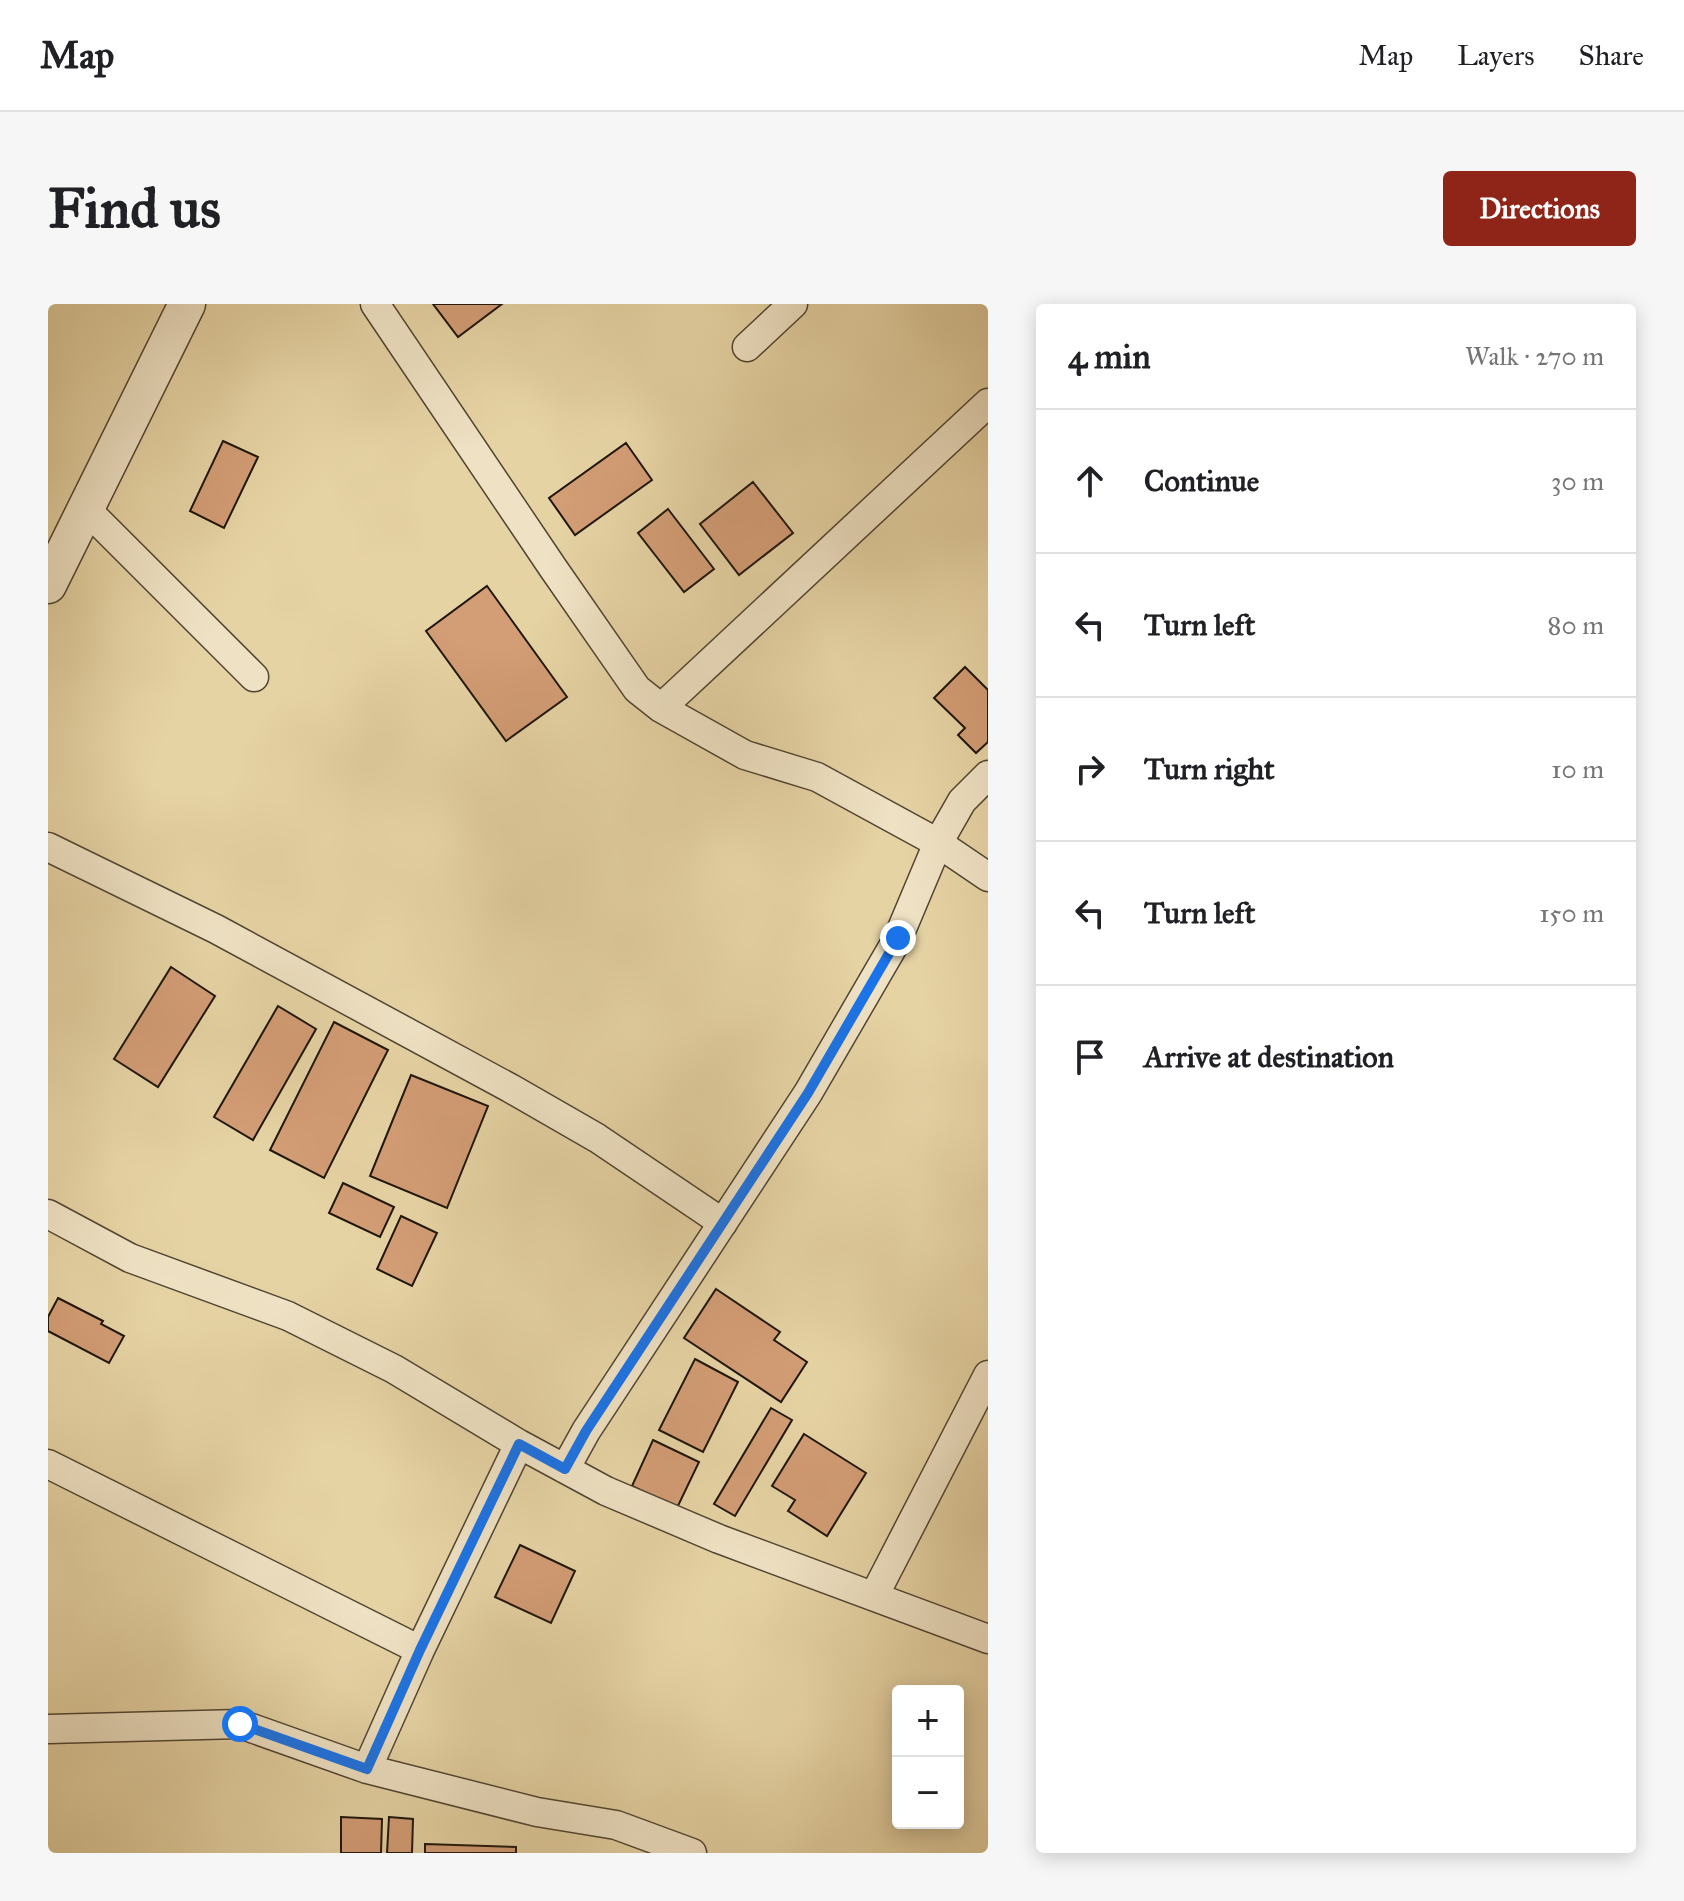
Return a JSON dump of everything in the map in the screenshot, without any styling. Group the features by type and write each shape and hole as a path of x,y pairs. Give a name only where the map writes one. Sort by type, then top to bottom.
{"street":[{"path":"49,579 187,304"},
{"path":"375,304 637,689 661,708 745,755 817,777 938,843 988,877"},
{"path":"747,347 793,304"},
{"path":"661,708 988,403"},
{"path":"86,509 254,677"},
{"path":"565,1469 586,1431 808,1093 898,938 938,843 962,801 988,775"},
{"path":"48,847 216,929 510,1088 597,1138 723,1223"},
{"path":"48,1214 130,1258 288,1316 394,1369 519,1444 606,1491 719,1539 988,1639"},
{"path":"874,1596 988,1375"},
{"path":"367,1769 420,1650 519,1444"},
{"path":"48,1464 420,1650"},
{"path":"48,1729 240,1724 367,1769 537,1812 616,1825 692,1853"}],"building":[{"path":"433,304 502,304 458,337"},
{"path":"223,441 258,457 224,528 190,511"},
{"path":"626,443 652,480 575,535 549,498"},
{"path":"753,482 793,533 739,575 700,524"},
{"path":"668,509 714,569 684,592 638,533"},
{"path":"487,586 567,697 506,741 426,631"},
{"path":"965,667 988,690 988,742 976,753 958,735 965,728 934,698"},
{"path":"171,967 215,996 158,1087 114,1059"},
{"path":"278,1006 316,1029 253,1140 214,1117"},
{"path":"334,1022 388,1050 324,1178 270,1150"},
{"path":"411,1075 488,1106 447,1208 370,1176"},
{"path":"343,1183 394,1207 380,1237 329,1213"},
{"path":"401,1216 437,1233 412,1286 377,1269"},
{"path":"716,1289 780,1332 774,1340 807,1362 781,1402 684,1338"},
{"path":"58,1298 103,1321 101,1324 124,1336 109,1363 48,1331 48,1317"},
{"path":"695,1359 738,1382 703,1452 659,1430"},
{"path":"771,1408 792,1420 735,1516 714,1504"},
{"path":"804,1434 866,1473 827,1536 788,1511 795,1500 772,1486"},
{"path":"653,1440 699,1462 677,1508 632,1486"},
{"path":"520,1545 575,1571 551,1623 495,1597"},
{"path":"341,1817 382,1819 381,1853 341,1853"},
{"path":"389,1817 413,1819 412,1853 387,1853"},
{"path":"425,1844 516,1847 516,1853 425,1853"}],"route":[{"path":"240,1724 367,1769 420,1650 519,1444 565,1469 586,1431 808,1093 898,938"}]}
